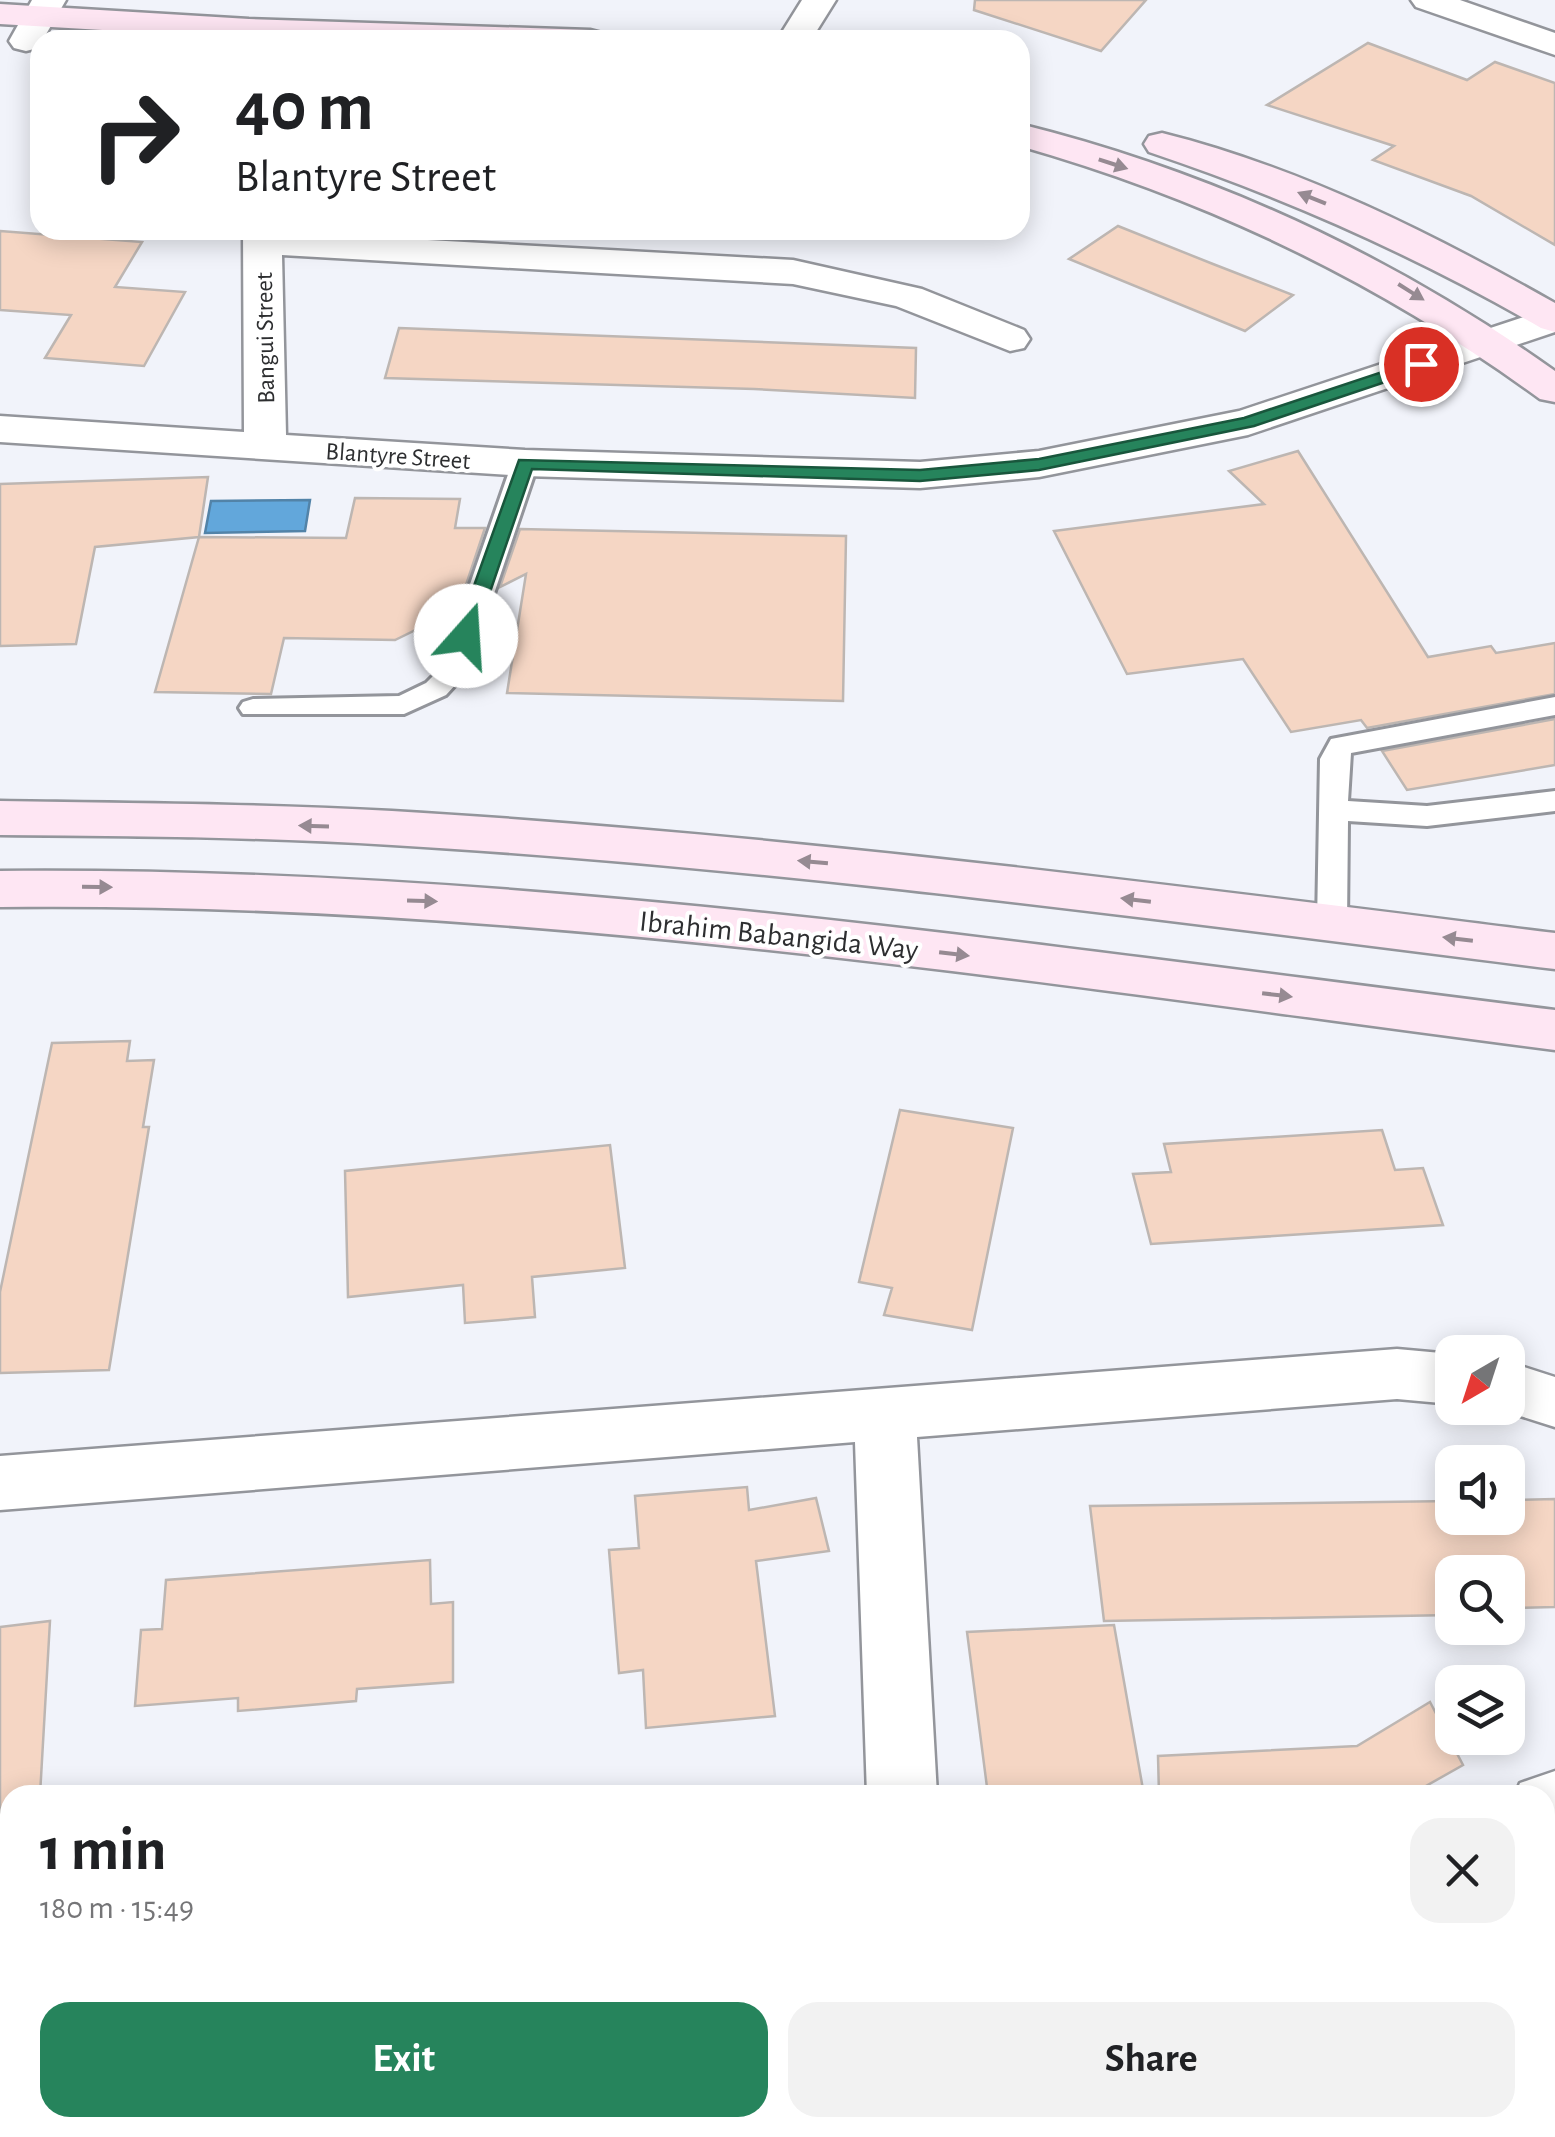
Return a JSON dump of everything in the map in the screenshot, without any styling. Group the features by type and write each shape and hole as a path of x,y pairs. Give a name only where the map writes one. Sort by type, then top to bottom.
{"main road":[{"path":"0,14 31,27 124,30"},
{"path":"1030,108 1237,168 1456,263 1554,320"},
{"path":"1030,138 1164,181 1266,222 1392,280 1490,341 1555,390"},
{"path":"0,818 458,831 843,864 1555,951"},
{"name":"Ibrahim Babangida Way","path":"0,889 92,887 479,904 832,939 1555,1030"}],"street":[{"path":"800,30 818,0"},
{"path":"1428,0 1555,45"},
{"name":"Bangui Street","path":"262,240 265,446"},
{"path":"321,240 793,272 908,297 1010,339"},
{"name":"Blantyre Street","path":"0,429 525,464 920,475 1039,464 1248,422 1554,320"},
{"path":"0,1482 1396,1374 1435,1377"},
{"path":"1525,1393 1555,1402"},
{"path":"886,1413 902,1785"}],"lane":[{"path":"253,708 404,705 436,689 454,671 525,464"},
{"path":"1332,924 1334,759 1341,746 1555,706"},
{"path":"1333,810 1427,816 1555,801"}],"water":[{"path":"310,500 305,531 205,533 211,501"}],"building":[{"path":"975,0 1146,0 1101,51 974,10"},
{"path":"1368,43 1467,80 1495,62 1555,83 1555,245 1471,196 1373,160 1394,146 1267,105"},
{"path":"1118,226 1293,295 1245,331 1069,259"},
{"path":"0,231 30,233 30,240 142,242 115,287 185,292 144,366 45,358 71,315 0,310"},
{"path":"399,328 916,348 915,398 385,378"},
{"path":"1298,451 1428,657 1491,646 1496,653 1555,643 1555,694 1367,728 1361,720 1291,732 1243,659 1127,674 1054,531 1264,504 1229,471"},
{"path":"208,477 199,537 95,547 76,644 0,646 0,484"},
{"path":"355,498 460,499 455,528 485,528 458,609 395,640 284,638 271,694 155,692 199,537 346,538"},
{"path":"520,529 846,536 843,701 507,693 526,574 500,587"},
{"path":"1555,719 1555,765 1407,790 1382,751"},
{"path":"130,1041 127,1061 154,1060 143,1127 149,1127 109,1370 0,1373 0,1292 52,1043"},
{"path":"900,1110 1013,1128 972,1330 884,1315 892,1288 859,1282"},
{"path":"1382,1130 1395,1170 1423,1168 1443,1225 1151,1244 1133,1174 1171,1172 1164,1144"},
{"path":"610,1145 625,1268 532,1277 535,1317 465,1323 463,1285 348,1297 345,1171"},
{"path":"747,1487 749,1510 816,1498 829,1551 756,1561 775,1716 646,1728 643,1670 619,1673 609,1550 639,1548 635,1496"},
{"path":"1555,1499 1555,1607 1525,1608 1525,1555 1435,1555 1435,1615 1104,1621 1090,1506 1435,1501 1435,1535 1525,1535 1525,1500"},
{"path":"430,1560 431,1604 453,1602 453,1682 357,1689 356,1701 238,1711 238,1698 135,1706 141,1630 162,1629 166,1580"},
{"path":"50,1621 41,1785 0,1785 0,1627"},
{"path":"1114,1625 1142,1785 987,1785 967,1632"},
{"path":"1430,1702 1435,1712 1435,1755 1458,1755 1463,1765 1428,1785 1159,1785 1158,1756 1357,1746"}],"route":[{"path":"466,636 525,464 920,475 1039,464 1248,422 1421,364"}]}
